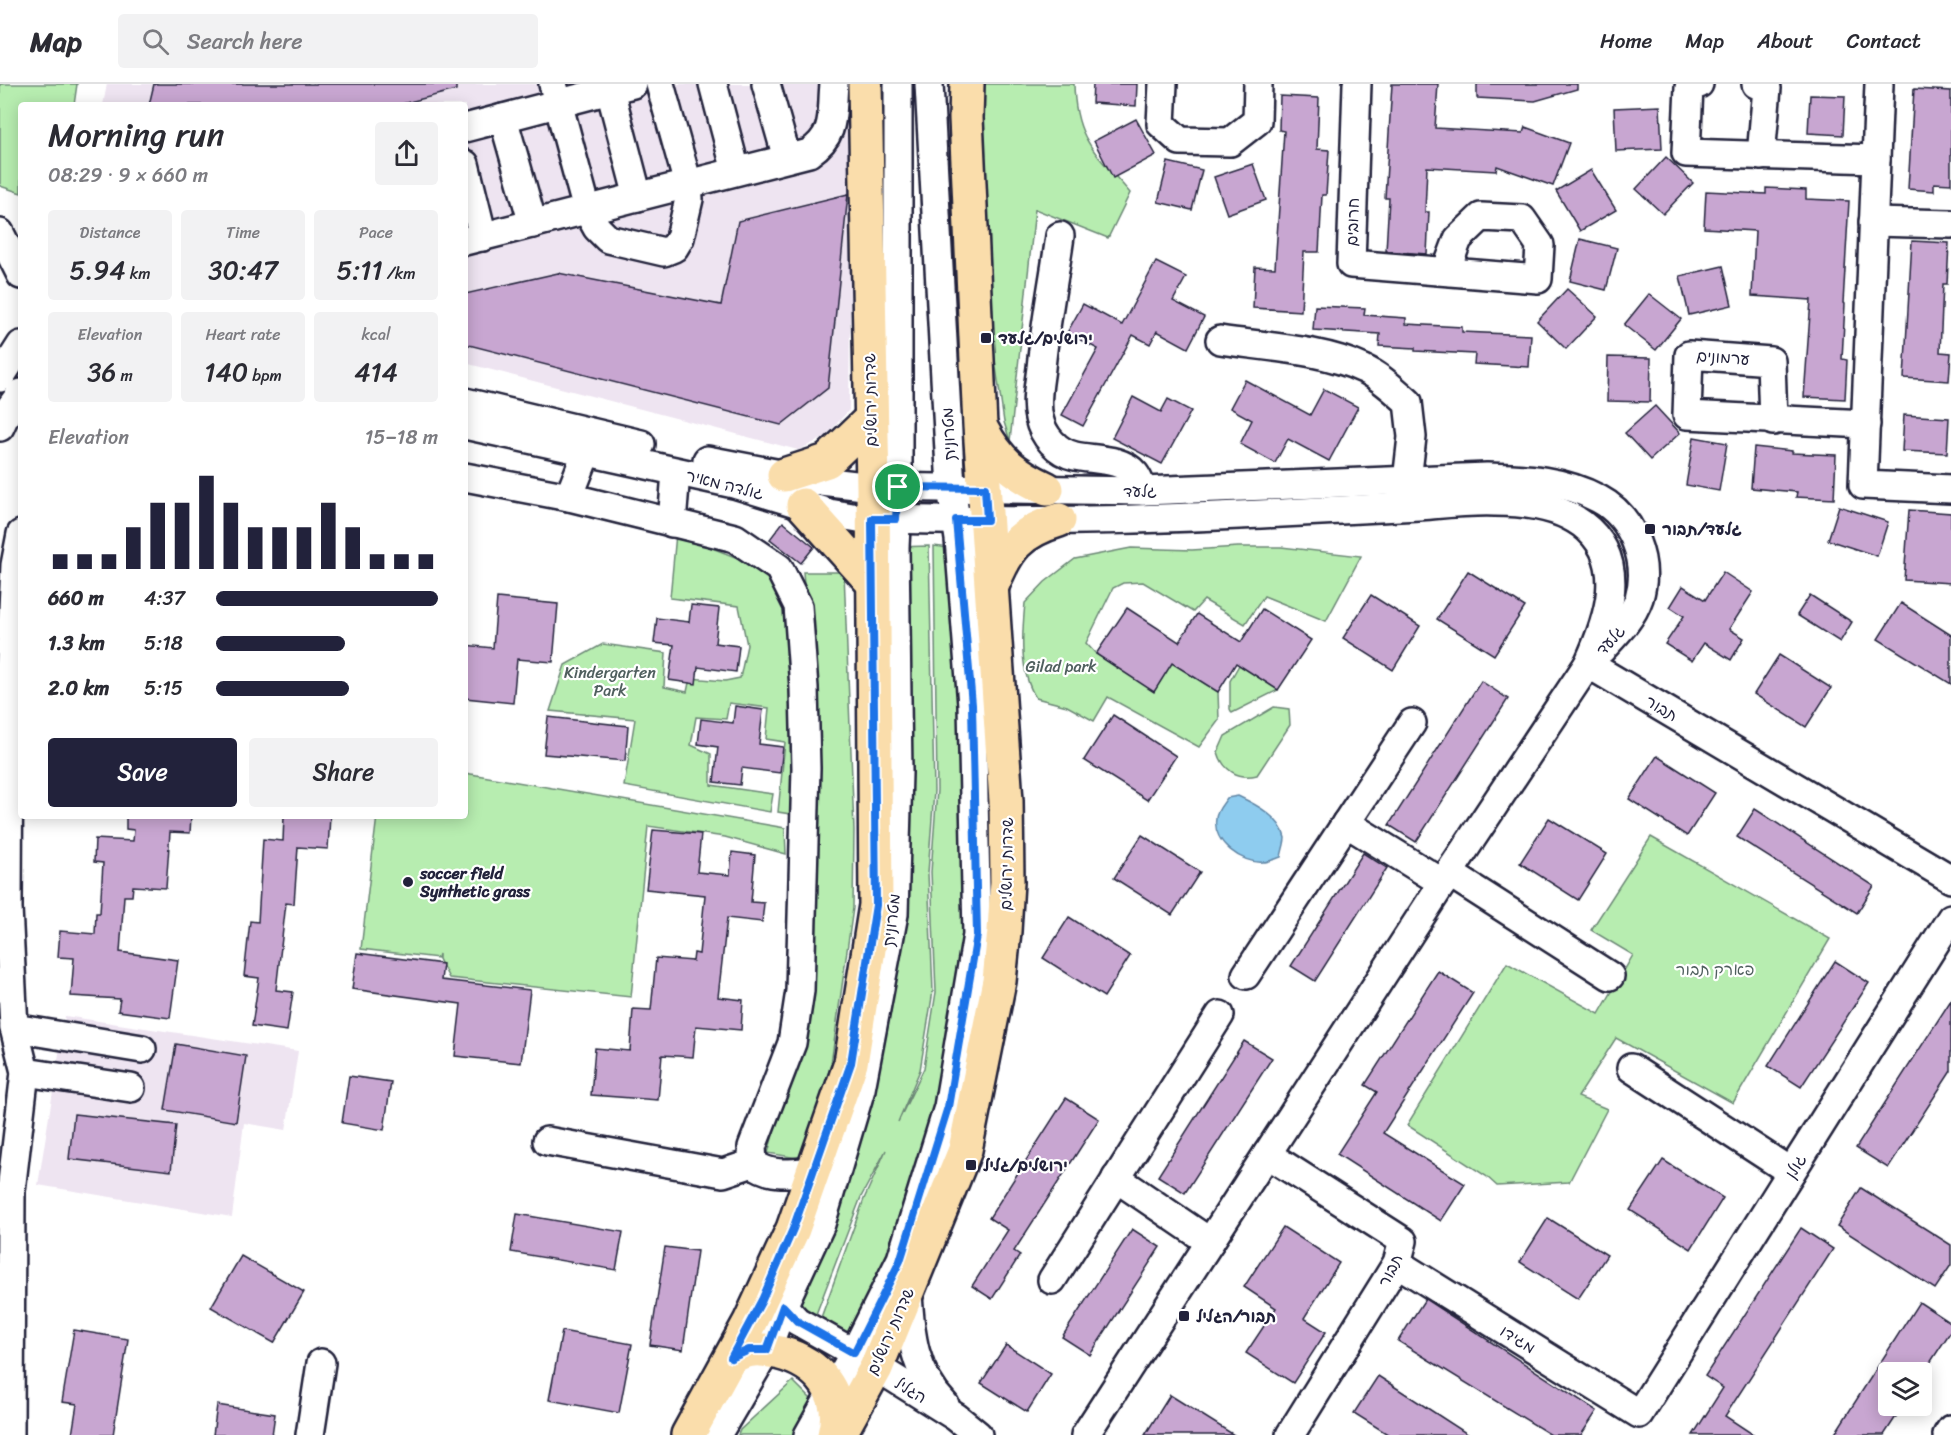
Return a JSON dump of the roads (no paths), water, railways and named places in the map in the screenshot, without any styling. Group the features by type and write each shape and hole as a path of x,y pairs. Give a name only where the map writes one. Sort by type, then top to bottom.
{"main road":[{"name":"שדרות ירושלים","path":"688,1435 762,1300 793,1229 851,1063 876,905 873,583 885,503 870,420 865,84"},
{"name":"שדרות ירושלים","path":"839,1435 865,1360 908,1292 965,1150 999,981 1007,882 1006,801 992,588 976,509 980,426 966,130 967,84"},
{"path":"784,475 827,461 870,420"},
{"path":"980,426 1007,466 1020,476 1047,489"},
{"path":"803,505 873,583"},
{"path":"992,588 1000,565 1016,541 1029,531 1059,520"},
{"path":"731,1358 749,1350 767,1350 797,1358 806,1363 822,1377 831,1390 837,1408 834,1435"}],"street":[{"path":"556,94 587,210 597,228 608,239 664,252 674,248 680,238 689,199 688,184 660,84"},
{"path":"713,84 736,171"},
{"path":"766,84 787,158"},
{"path":"468,189 474,239 809,153 823,144 828,136 834,84"},
{"name":"מטרונית","path":"717,1435 767,1350 783,1306 821,1224 861,1089 894,914 898,773 885,503 898,84"},
{"name":"מטרונית","path":"929,84 951,488"},
{"path":"1163,84 1161,124 1180,141 1230,142 1257,121 1258,84"},
{"name":"חרובים","path":"1357,84 1351,264 1446,271"},
{"path":"1699,84 1689,87 1686,153 1876,159"},
{"path":"1756,84 1767,88 1761,156"},
{"path":"1879,84 1863,485 1951,489"},
{"path":"468,127 503,118 556,94 622,87 638,197"},
{"path":"503,118 533,224"},
{"path":"0,220 18,234"},
{"path":"1874,222 1951,224"},
{"path":"0,233 18,269"},
{"path":"1060,236 1043,348 1037,401 1039,419 1045,434 1054,446 1068,455 1110,461 1125,468 1135,474 1143,491"},
{"path":"1220,340 1340,359 1366,370 1387,385 1408,402 1412,437 1407,481"},
{"path":"0,378 18,350"},
{"path":"0,427 18,397"},
{"name":"גולדה מאיר","path":"468,403 713,462 784,475 885,503 976,509"},
{"path":"1773,421 1866,424"},
{"name":"גולדה מאיר","path":"468,426 751,489 839,515 951,488 976,509"},
{"path":"568,497 587,451"},
{"path":"672,523 676,472"},
{"name":"גלעד","path":"976,509 1047,489 1143,491 1509,477 1552,482 1601,500 1630,530 1639,549 1642,573 1639,598 1630,617 1588,664"},
{"path":"468,478 568,497 735,538 779,568 798,606 804,688 806,768 801,991 792,1043 752,1147 753,1164 762,1171 786,1173 812,1171"},
{"name":"גלעד","path":"976,509 1059,520 1256,514 1494,502 1545,508 1565,514 1583,525 1599,543 1608,559 1611,579 1609,612 1604,630 1588,664"},
{"path":"808,1435 831,1390 865,1360 900,1261 948,1107 977,935 972,705 976,509"},
{"path":"10,1435 5,1294 11,1191 25,1072 14,1029 4,908 9,697 8,563 18,541"},
{"path":"1085,1435 1446,878 1588,664"},
{"name":"תבור","path":"1588,664 1951,879"},
{"path":"1246,975 1412,723"},
{"path":"1346,823 1446,878 1610,976"},
{"name":"גולן","path":"1640,1414 1951,918"},
{"path":"1052,1280 1220,1015"},
{"path":"14,1029 142,1049"},
{"path":"1631,1068 1791,1172"},
{"path":"25,1072 131,1088"},
{"path":"547,1141 723,1173 753,1164"},
{"name":"תבור","path":"1267,1154 1403,1241 1397,1263 1299,1432"},
{"path":"1116,1178 1210,1242"},
{"path":"783,1306 781,1289 793,1229"},
{"name":"מגידו","path":"1397,1263 1640,1414"},
{"name":"הגליל","path":"908,1292 914,1351 921,1370 933,1394 978,1435"},
{"name":"הגליל","path":"783,1306 797,1321 956,1417"},
{"path":"310,1435 321,1363"},
{"path":"1947,1435 1951,1429"}],"water":[{"path":"1238,796 1266,812 1283,830 1285,838 1281,857 1255,862 1246,859 1230,850 1219,836 1216,828 1217,813 1227,798"}],"place":[{"name":"ירושלים/גלעד","path":"986,338"},
{"name":"גלעד/תבור","path":"1650,529"},
{"name":"soccer field Synthetic grass","path":"408,882"},
{"name":"ירושלים/גליל","path":"971,1165"},
{"name":"תבור/הגליל","path":"1184,1316"}],"park label":[{"name":"Gilad park","path":"1061,666"},
{"name":"Kindergarten Park","path":"610,681"},
{"name":"פארק תבור","path":"1715,969"}]}
